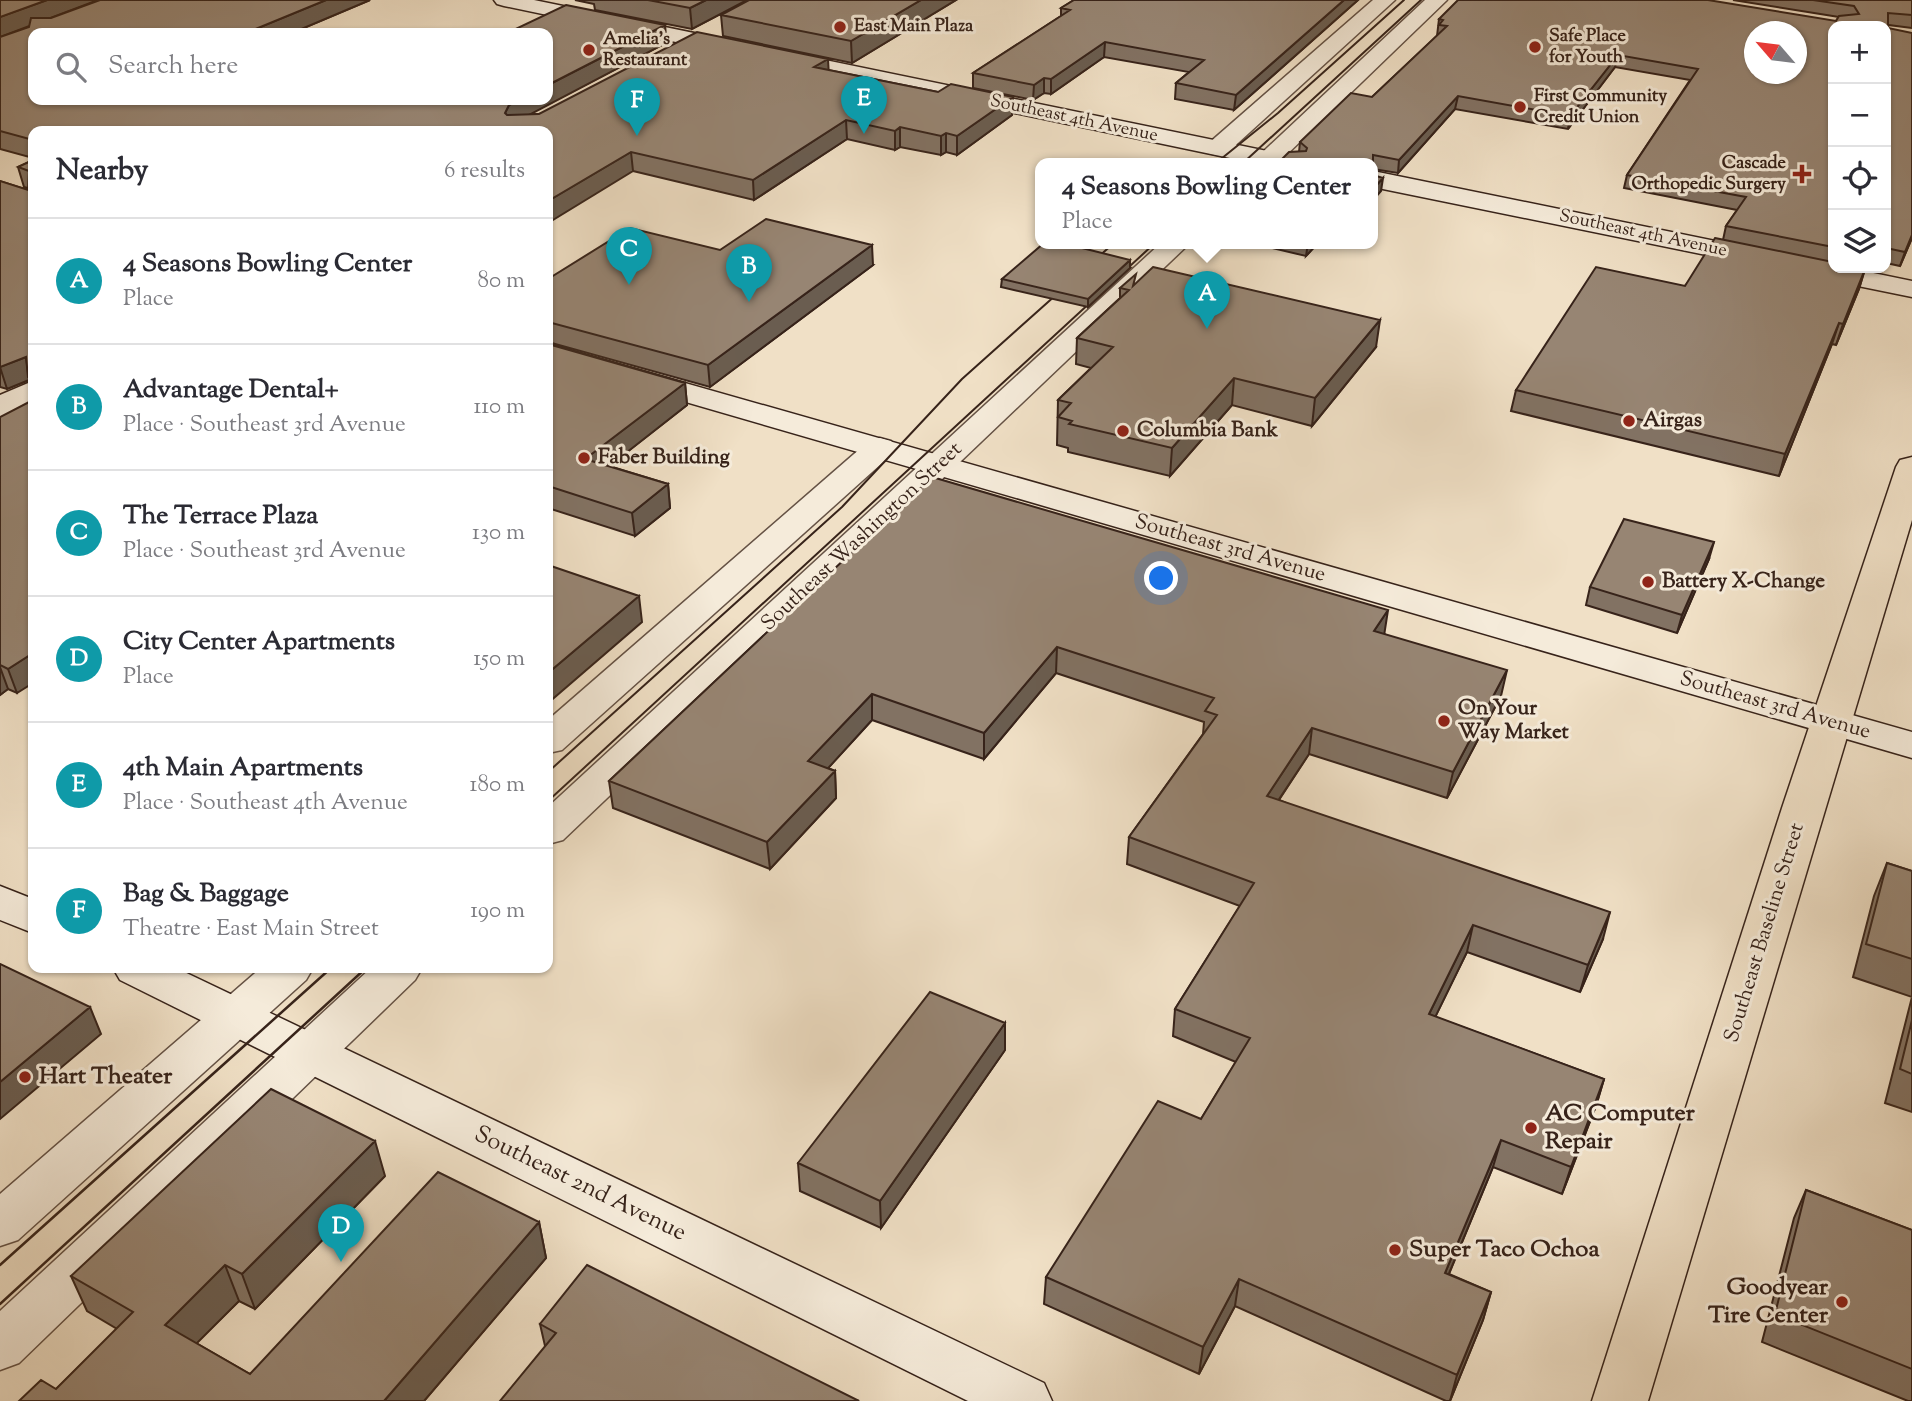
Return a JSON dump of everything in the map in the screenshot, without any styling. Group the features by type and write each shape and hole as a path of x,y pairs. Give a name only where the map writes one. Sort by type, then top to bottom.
{"highway":[{"name":"Southeast Baseline Street","path":"1620,1401 1912,467"}],"street":[{"name":"Southeast 4th Avenue","path":"504,0 1261,158"},
{"path":"1218,148 1385,0"},
{"path":"1277,158 1437,0"},
{"path":"666,55 720,26"},
{"name":"Southeast 4th Avenue","path":"1378,180 1912,289"},
{"name":"Southeast Washington Street","path":"553,825 1171,249"},
{"name":"Southeast 3rd Avenue","path":"553,354 1912,746"},
{"path":"0,408 28,393"},
{"path":"553,737 880,448"},
{"path":"0,901 28,915"},
{"name":"Southeast 2nd Avenue","path":"146,973 1024,1401"},
{"path":"0,1225 284,973"},
{"path":"0,1346 394,973"}],"building":[{"path":"0,0 47,0 0,17"},
{"path":"100,0 326,0 258,28 28,28 28,105 509,105 505,113 507,115 539,114 697,32 828,59 814,67 938,92 951,84 1013,97 957,136 946,133 941,136 900,127 895,131 846,120 753,180 631,152 553,198 553,126 28,126 28,139 0,131 0,37 29,27 31,18 51,18"},
{"path":"648,0 706,0 690,8"},
{"path":"749,0 921,0 851,41 721,15"},
{"path":"1074,0 1344,0 1236,95 1176,83 1204,60 1105,42 1051,79 1044,78 1034,85 973,73 1070,10 1061,8"},
{"path":"1458,0 1708,0 1836,21 1828,21 1828,246 1726,226 1746,197 1627,175 1698,69 1618,55 1570,116 1458,96 1399,160 1373,155 1373,158 1283,158 1289,152 1306,151 1307,148 1300,142 1351,93 1372,97 1447,26 1439,25 1443,20 1439,19"},
{"path":"1813,0 1912,0 1912,15 1888,13 1888,21 1836,21 1839,16 1859,14 1854,6"},
{"path":"566,5 665,25 553,82 553,28 518,28"},
{"path":"1891,29 1912,33 1912,235 1905,252 1891,249"},
{"path":"28,162 28,171 18,167"},
{"path":"0,181 28,190 28,377 26,357 0,367"},
{"path":"766,219 872,245 708,365 553,323 553,276 630,228 720,250"},
{"path":"1715,238 1828,261 1828,273 1863,273 1843,324 1839,323 1785,454 1516,390 1596,267 1685,286"},
{"path":"1037,249 1086,249 1130,260 1088,299 1002,279"},
{"path":"1153,267 1380,320 1315,398 1234,378 1172,448 1069,424 1072,421 1058,417 1071,403 1058,400 1113,347 1077,338 1129,290 1120,288 1136,274 1133,286"},
{"path":"553,345 685,383 585,459 668,484 632,513 553,488"},
{"path":"28,403 28,656 8,669 0,665 0,417"},
{"path":"932,477 1388,610 1374,631 1507,670 1453,772 1312,728 1267,796 1610,912 1588,965 1473,925 1429,1014 1604,1079 1571,1167 1501,1140 1445,1273 1491,1292 1457,1375 1239,1279 1203,1347 1046,1277 1158,1101 1201,1119 1250,1038 1175,1009 1254,883 1129,837 1217,715 1205,711 1214,698 1057,647 984,733 872,694 808,761 835,771 767,842 609,781"},
{"name":"Battery X-Change","path":"1624,519 1714,542 1682,615 1590,587"},
{"path":"553,567 639,596 553,669"},
{"path":"1887,863 1912,871 1912,959 1866,944"},
{"path":"0,964 90,1007 0,1082"},
{"path":"930,992 1005,1023 880,1201 798,1163"},
{"path":"1912,1020 1912,1074 1900,1069"},
{"path":"271,1089 375,1141 242,1274 225,1265 165,1325 250,1374 438,1172 539,1222 384,1401 19,1401 41,1380 56,1389 133,1312 71,1276"},
{"name":"Goodyear Tire Center","path":"1806,1190 1912,1230 1912,1369 1775,1314"},
{"path":"587,1265 859,1401 500,1401 556,1333 540,1324"}],"tram line":[{"path":"1222,158 1278,113 1404,0"},
{"path":"1248,158 1421,0"},
{"path":"1089,265 1107,249"},
{"path":"553,796 1148,249"},
{"path":"553,767 842,507 962,379 1066,286"},
{"path":"0,1265 325,973"},
{"path":"0,1304 361,973"}],"place":[{"name":"East Main Plaza","path":"840,27"},
{"name":"Safe Place for Youth","path":"1535,47"},
{"name":"Amelia's Restaurant","path":"589,50"},
{"name":"First Community Credit Union","path":"1520,107"},
{"name":"4th Main Apartments","path":"864,134"},
{"name":"Bag & Baggage","path":"637,136"},
{"name":"Cascade Orthopedic Surgery","path":"1802,174"},
{"name":"The Terrace Plaza","path":"629,285"},
{"name":"Advantage Dental+","path":"749,302"},
{"name":"4 Seasons Bowling Center","path":"1207,329"},
{"name":"Airgas","path":"1629,421"},
{"name":"Columbia Bank","path":"1123,431"},
{"name":"Faber Building","path":"584,458"},
{"name":"Battery X-Change","path":"1648,582"},
{"name":"On Your Way Market","path":"1444,721"},
{"name":"Hart Theater","path":"25,1077"},
{"name":"AC Computer Repair","path":"1531,1128"},
{"name":"Super Taco Ochoa","path":"1395,1250"},
{"name":"City Center Apartments","path":"341,1262"},
{"name":"Goodyear Tire Center","path":"1842,1302"}]}
